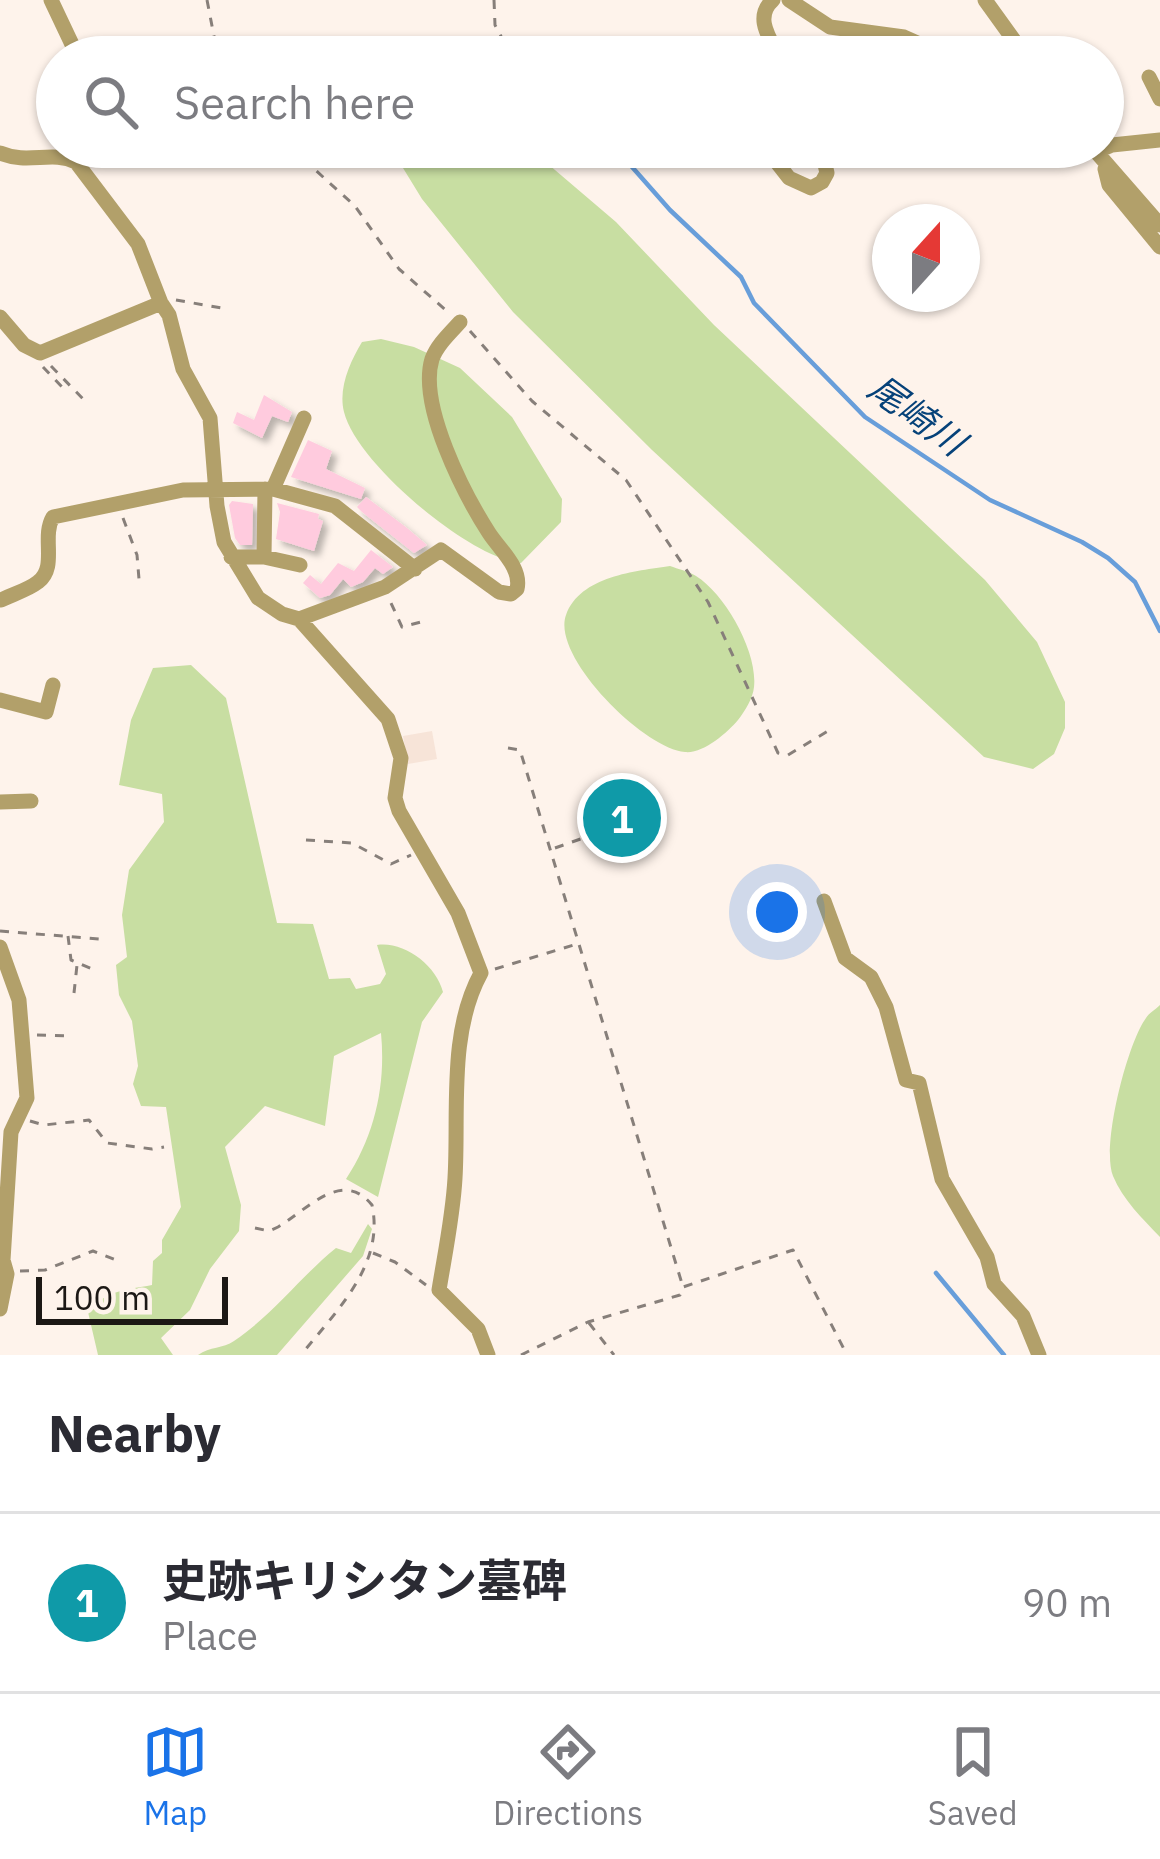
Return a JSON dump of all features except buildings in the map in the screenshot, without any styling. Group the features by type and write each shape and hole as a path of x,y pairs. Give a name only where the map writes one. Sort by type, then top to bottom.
{"street":[{"path":"51,0 67,36"},
{"path":"769,36 763,21 773,0"},
{"path":"789,0 830,27 897,36"},
{"path":"985,0 1011,36"},
{"path":"1149,77 1160,99"},
{"path":"1124,144 1160,140"},
{"path":"0,153 36,159"},
{"path":"85,168 138,244 169,315 183,369 210,418 215,487 231,556 259,598 299,619 388,718 401,758 395,797 458,913 481,973 468,1000 456,1094 455,1180 439,1290 478,1329 488,1355"},
{"path":"781,168 789,178 812,188 822,182 826,168"},
{"path":"1103,168 1109,185 1160,247"},
{"path":"1110,168 1160,225"},
{"path":"0,317 36,352 161,303"},
{"path":"299,619 385,586 441,550 506,595 519,584 517,573 461,480 432,410 432,359 460,322"},
{"path":"265,557 269,489 304,418"},
{"path":"0,616 1,599 37,583 46,572 46,529 53,517 183,490 269,489 335,506 415,569"},
{"path":"231,556 300,565"},
{"path":"0,700 46,712 53,685"},
{"path":"0,802 32,801"},
{"path":"824,901 845,958 871,977 886,1007 906,1080 919,1083 942,1179 988,1257 994,1284 1024,1316 1039,1355"},
{"path":"0,947 19,1000 27,1098 11,1132 6,1272 0,1309"}],"path":[{"path":"207,0 214,36"},
{"path":"494,0 495,26 500,36"},
{"path":"313,168 356,206 399,269 460,322 532,401 626,480 708,602 778,753 788,754 828,731"},
{"path":"161,303 172,300 227,309"},
{"path":"36,352 62,387"},
{"path":"36,352 86,404"},
{"path":"120,506 140,579"},
{"path":"385,586 402,627 421,622"},
{"path":"508,748 520,750 553,849 682,1287 680,1295 588,1322 521,1355"},
{"path":"553,849 610,829 626,811"},
{"path":"306,840 352,844 391,863 421,850"},
{"path":"0,931 99,939"},
{"path":"68,935 70,956 97,971"},
{"path":"481,973 579,944"},
{"path":"74,993 78,964"},
{"path":"22,1035 72,1036"},
{"path":"21,1112 37,1125 92,1121 107,1143 164,1147"},
{"path":"255,1228 269,1231 334,1189 348,1189 371,1205 375,1229 371,1253 337,1311 301,1355"},
{"path":"682,1287 793,1250 847,1355"},
{"path":"6,1272 45,1270 93,1251 116,1260"},
{"path":"371,1253 439,1290"},
{"path":"588,1322 614,1355"}],"shaded area":[{"path":"432,731 437,759 408,764 403,736"}],"green space":[{"path":"403,168 553,168 616,222 714,325 985,580 1037,642 1065,702 1065,728 1054,754 1033,769 984,757 652,450 513,312 422,199"},
{"path":"381,339 414,347 460,368 512,417 562,499 561,522 521,563 474,545 446,527 393,482 353,433 344,412 346,376 362,342"},
{"path":"670,566 696,576 718,596 745,641 754,673 752,696 738,720 714,742 692,752 667,747 625,718 586,675 565,632 566,615 583,592 610,578"},
{"path":"191,665 226,698 277,923 313,924 329,979 350,978 356,989 380,984 386,974 377,945 387,945 408,951 426,964 443,992 422,1022 378,1197 346,1179 376,1109 381,1033 334,1056 325,1126 265,1106 225,1147 241,1205 239,1231 210,1269 190,1310 161,1338 173,1355 98,1355 88,1312 109,1295 152,1285 153,1261 162,1253 162,1240 181,1207 166,1107 141,1106 133,1084 138,1066 132,1021 119,995 116,965 127,957 122,915 129,870 164,822 162,794 119,785 131,720 153,668"},
{"path":"1160,1005 1160,1237 1122,1193 1113,1176 1110,1143 1124,1072 1147,1016"},
{"path":"368,1224 372,1229 363,1256 277,1355 198,1355 230,1344 249,1330 336,1248 351,1253"}],"waterway":[{"name":"尾崎川","path":"633,168 741,277 754,303 865,417 990,500 1108,558 1135,582 1160,631"},
{"path":"936,1273 1004,1355"}],"place":[{"name":"史跡キリシタン墓碑","path":"622,818"}]}
